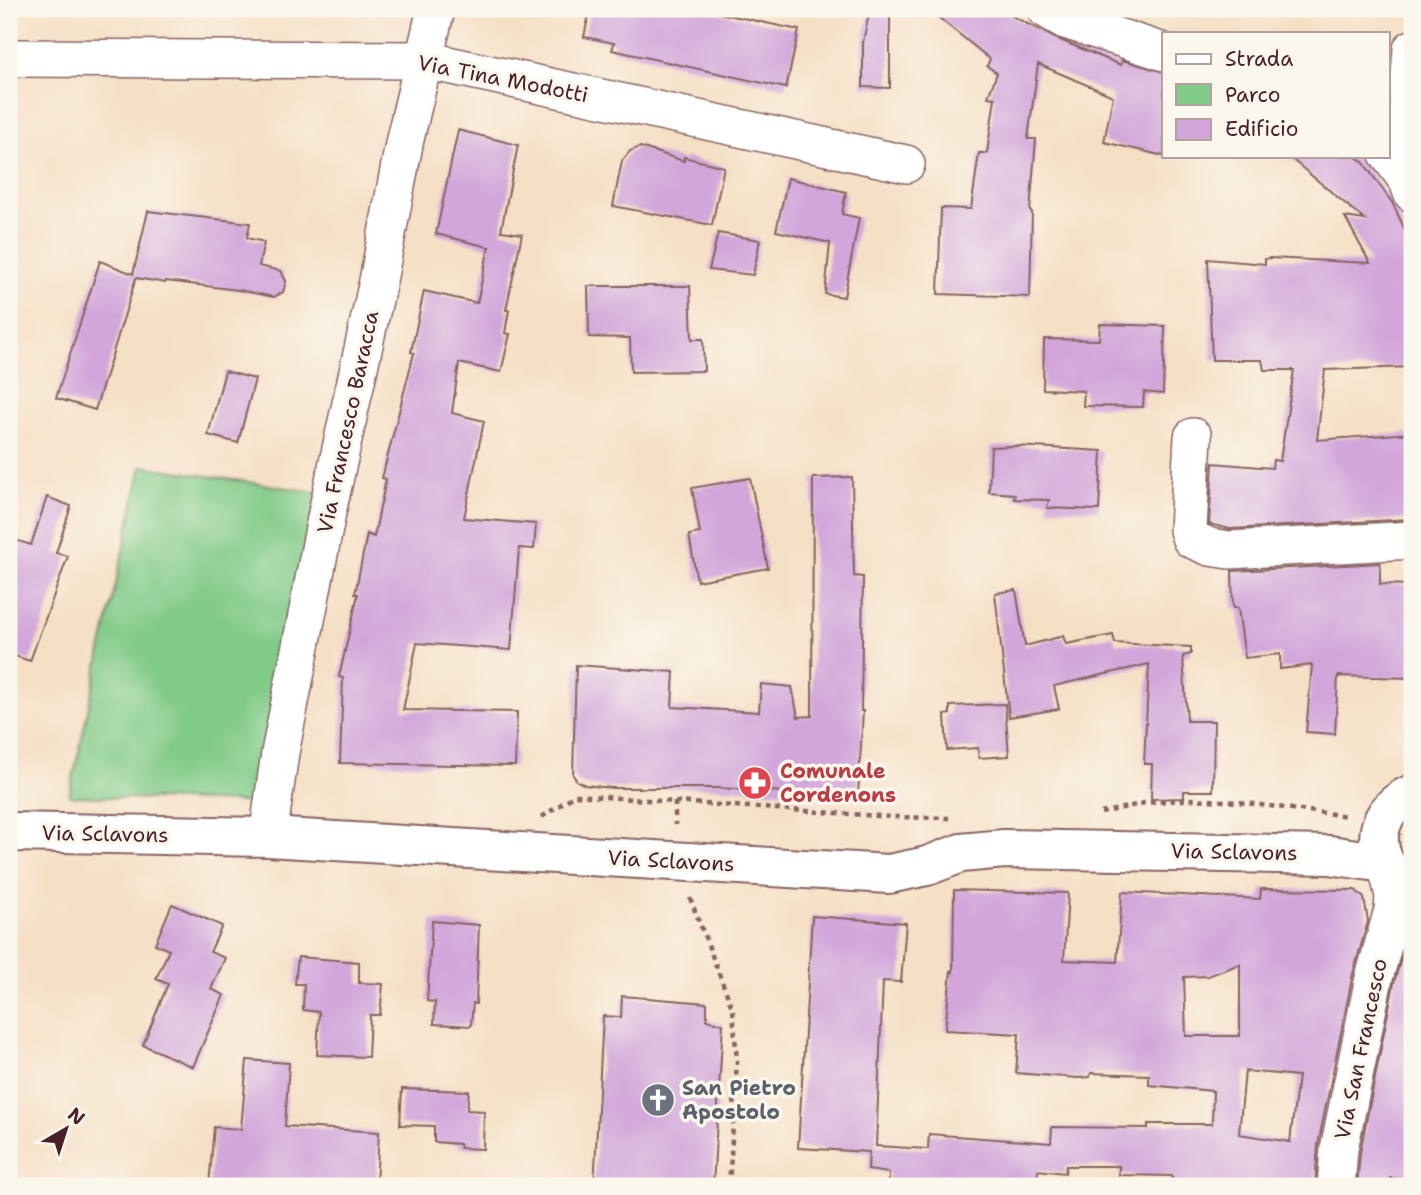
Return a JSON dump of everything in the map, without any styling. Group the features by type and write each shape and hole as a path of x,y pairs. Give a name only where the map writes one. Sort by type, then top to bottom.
{"street":[{"name":"Via Francesco Baracca","path":"268,837 280,753 328,508 378,281 405,139 436,9"},
{"path":"1046,9 1065,20 1162,51"},
{"path":"1390,153 1407,115 1412,49"},
{"name":"Via Tina Modotti","path":"9,58 425,60 906,164"},
{"path":"1390,156 1408,181 1412,193"},
{"path":"1194,437 1188,530 1191,539 1229,550 1412,540"},
{"path":"1384,853 1382,824 1390,809 1412,793"},
{"name":"Via Sclavons","path":"9,832 268,837 889,873 928,866 961,853 1004,849 1330,855 1384,853"},
{"name":"Via San Francesco","path":"1336,1186 1339,1149 1374,978 1393,910 1394,896 1384,853"}],"path":[{"path":"531,824 575,795 893,817 961,818"},
{"path":"1092,815 1144,803 1194,799 1238,802 1346,817 1384,853"},
{"path":"689,897 733,1010 737,1062 729,1186"}],"green space":[{"path":"142,466 322,493 265,803 69,796"}],"building":[{"path":"590,9 700,9 799,30 786,88 612,50 614,43 584,37"},
{"path":"870,9 890,9 890,88 863,87 863,42"},
{"path":"928,9 1002,9 1055,38 1121,65 1122,60 1162,71 1162,156 1104,142 1113,96 1038,64 1028,139 1036,139 1030,211 1030,297 938,294 941,208 971,209 979,153 987,153 995,98 988,97 997,73 987,66 990,59"},
{"path":"458,130 518,145 501,231 522,234 506,310 509,310 505,333 510,334 501,372 459,363 452,413 484,421 464,518 536,524 534,549 519,548 511,650 417,643 403,710 517,712 515,766 340,763 343,678 339,677 358,594 355,594 367,534 374,537 386,479 382,478 414,353 411,352 424,291 477,303 489,247 436,234"},
{"path":"640,147 684,161 684,157 724,167 712,225 613,206 622,161 630,151"},
{"path":"1290,158 1358,158 1393,204 1412,245 1412,367 1325,370 1317,440 1412,433 1412,519 1230,529 1209,524 1213,463 1272,468 1273,460 1280,461 1294,370 1264,370 1262,360 1212,360 1208,259 1265,264 1265,259 1269,258 1370,263 1345,217 1365,220"},
{"path":"788,178 846,192 842,214 859,218 844,297 825,294 830,243 776,231"},
{"path":"148,211 250,223 247,238 264,242 259,266 281,271 286,281 283,292 274,297 136,278 95,410 56,398 100,261 133,274"},
{"path":"718,233 760,240 753,275 709,270"},
{"path":"588,286 690,286 692,339 703,339 704,371 631,372 630,338 589,337"},
{"path":"1100,324 1165,326 1163,394 1144,392 1143,407 1083,406 1084,391 1043,389 1044,339 1099,340"},
{"path":"225,371 255,379 238,443 208,435"},
{"path":"991,447 1102,451 1099,510 1047,508 1049,500 1014,499 1015,494 989,492"},
{"path":"852,477 854,576 863,577 863,711 858,796 716,788 611,788 585,785 577,781 573,775 576,665 674,672 672,707 759,712 761,684 792,687 798,717 812,716 813,478"},
{"path":"750,478 768,568 697,581 689,535 700,533 692,488"},
{"path":"47,497 71,506 56,553 68,556 30,661 9,654 9,538 31,545"},
{"path":"1380,563 1380,584 1412,585 1412,678 1338,676 1335,734 1306,732 1312,665 1280,669 1280,654 1245,658 1238,608 1233,608 1232,571"},
{"path":"1016,590 1025,646 1063,636 1066,644 1113,635 1115,643 1191,647 1191,654 1183,656 1187,721 1214,721 1213,791 1184,791 1184,798 1151,799 1152,764 1144,764 1149,664 1054,686 1059,709 1009,717 995,593"},
{"path":"1005,704 1009,756 979,758 978,748 947,750 945,715 950,714 950,706"},
{"path":"1261,889 1355,890 1364,898 1368,921 1353,974 1318,1145 1315,1186 1173,1186 1172,1176 1119,1175 1119,1166 1066,1166 1065,1173 1038,1170 1037,1186 889,1184 889,1173 868,1170 869,1152 798,1148 812,916 906,923 901,982 883,981 876,1146 928,1149 929,1134 1051,1143 1052,1127 1148,1128 1148,1124 1212,1124 1213,1091 1149,1085 1149,1075 1091,1073 1090,1077 1078,1078 1016,1073 1019,1034 945,1030 951,971 953,972 954,890 1068,893 1064,960 1117,962 1122,892 1260,899","holes":["1240,964 1240,1036 1186,1036 1184,977 1208,976","1245,1071 1298,1076 1290,1142 1239,1134"]},
{"path":"172,904 222,926 210,952 225,958 211,989 224,995 193,1067 143,1045 168,984 156,979 169,950 155,944"},
{"path":"432,921 479,925 476,1004 473,1003 471,1026 434,1024 435,1002 427,1001"},
{"path":"1404,947 1412,949 1412,1180 1390,1178 1390,1186 1357,1186 1360,1152 1394,983"},
{"path":"298,957 359,962 359,983 383,984 380,1015 370,1015 368,1057 317,1055 319,1012 303,1010 304,984 295,984"},
{"name":"San Pietro Apostolo","path":"622,996 707,1003 707,1020 723,1024 713,1186 594,1186 603,1016 621,1017"},
{"path":"247,1060 289,1063 285,1126 379,1132 376,1186 209,1186 214,1127 241,1129"},
{"path":"402,1089 469,1091 467,1110 484,1111 483,1149 460,1148 459,1144 434,1142 434,1126 400,1125"}],"place":[{"name":"Comunale Cordenons","path":"755,783"},
{"name":"San Pietro Apostolo","path":"658,1100"}]}
